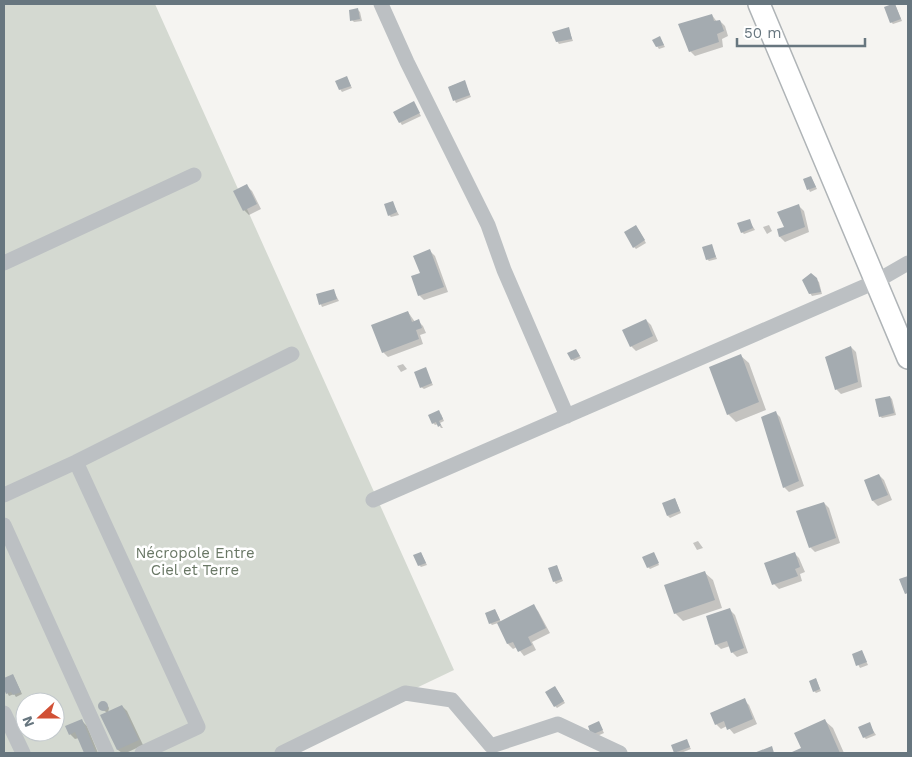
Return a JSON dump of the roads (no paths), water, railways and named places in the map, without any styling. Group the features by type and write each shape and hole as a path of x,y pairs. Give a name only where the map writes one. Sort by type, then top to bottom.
{"street":[{"path":"381,4 407,62 488,225 504,270 567,416"},
{"path":"759,4 908,358"},
{"path":"4,263 194,175"},
{"path":"373,500 875,282 908,263"},
{"path":"4,495 76,462 292,354"},
{"path":"76,462 198,727 142,753"},
{"path":"4,525 107,753"},
{"path":"282,753 406,693 452,700 491,746 558,724 620,753"},
{"path":"4,714 22,753"}],"park label":[{"name":"Nécropole Entre Ciel et Terre","path":"195,562"}]}
